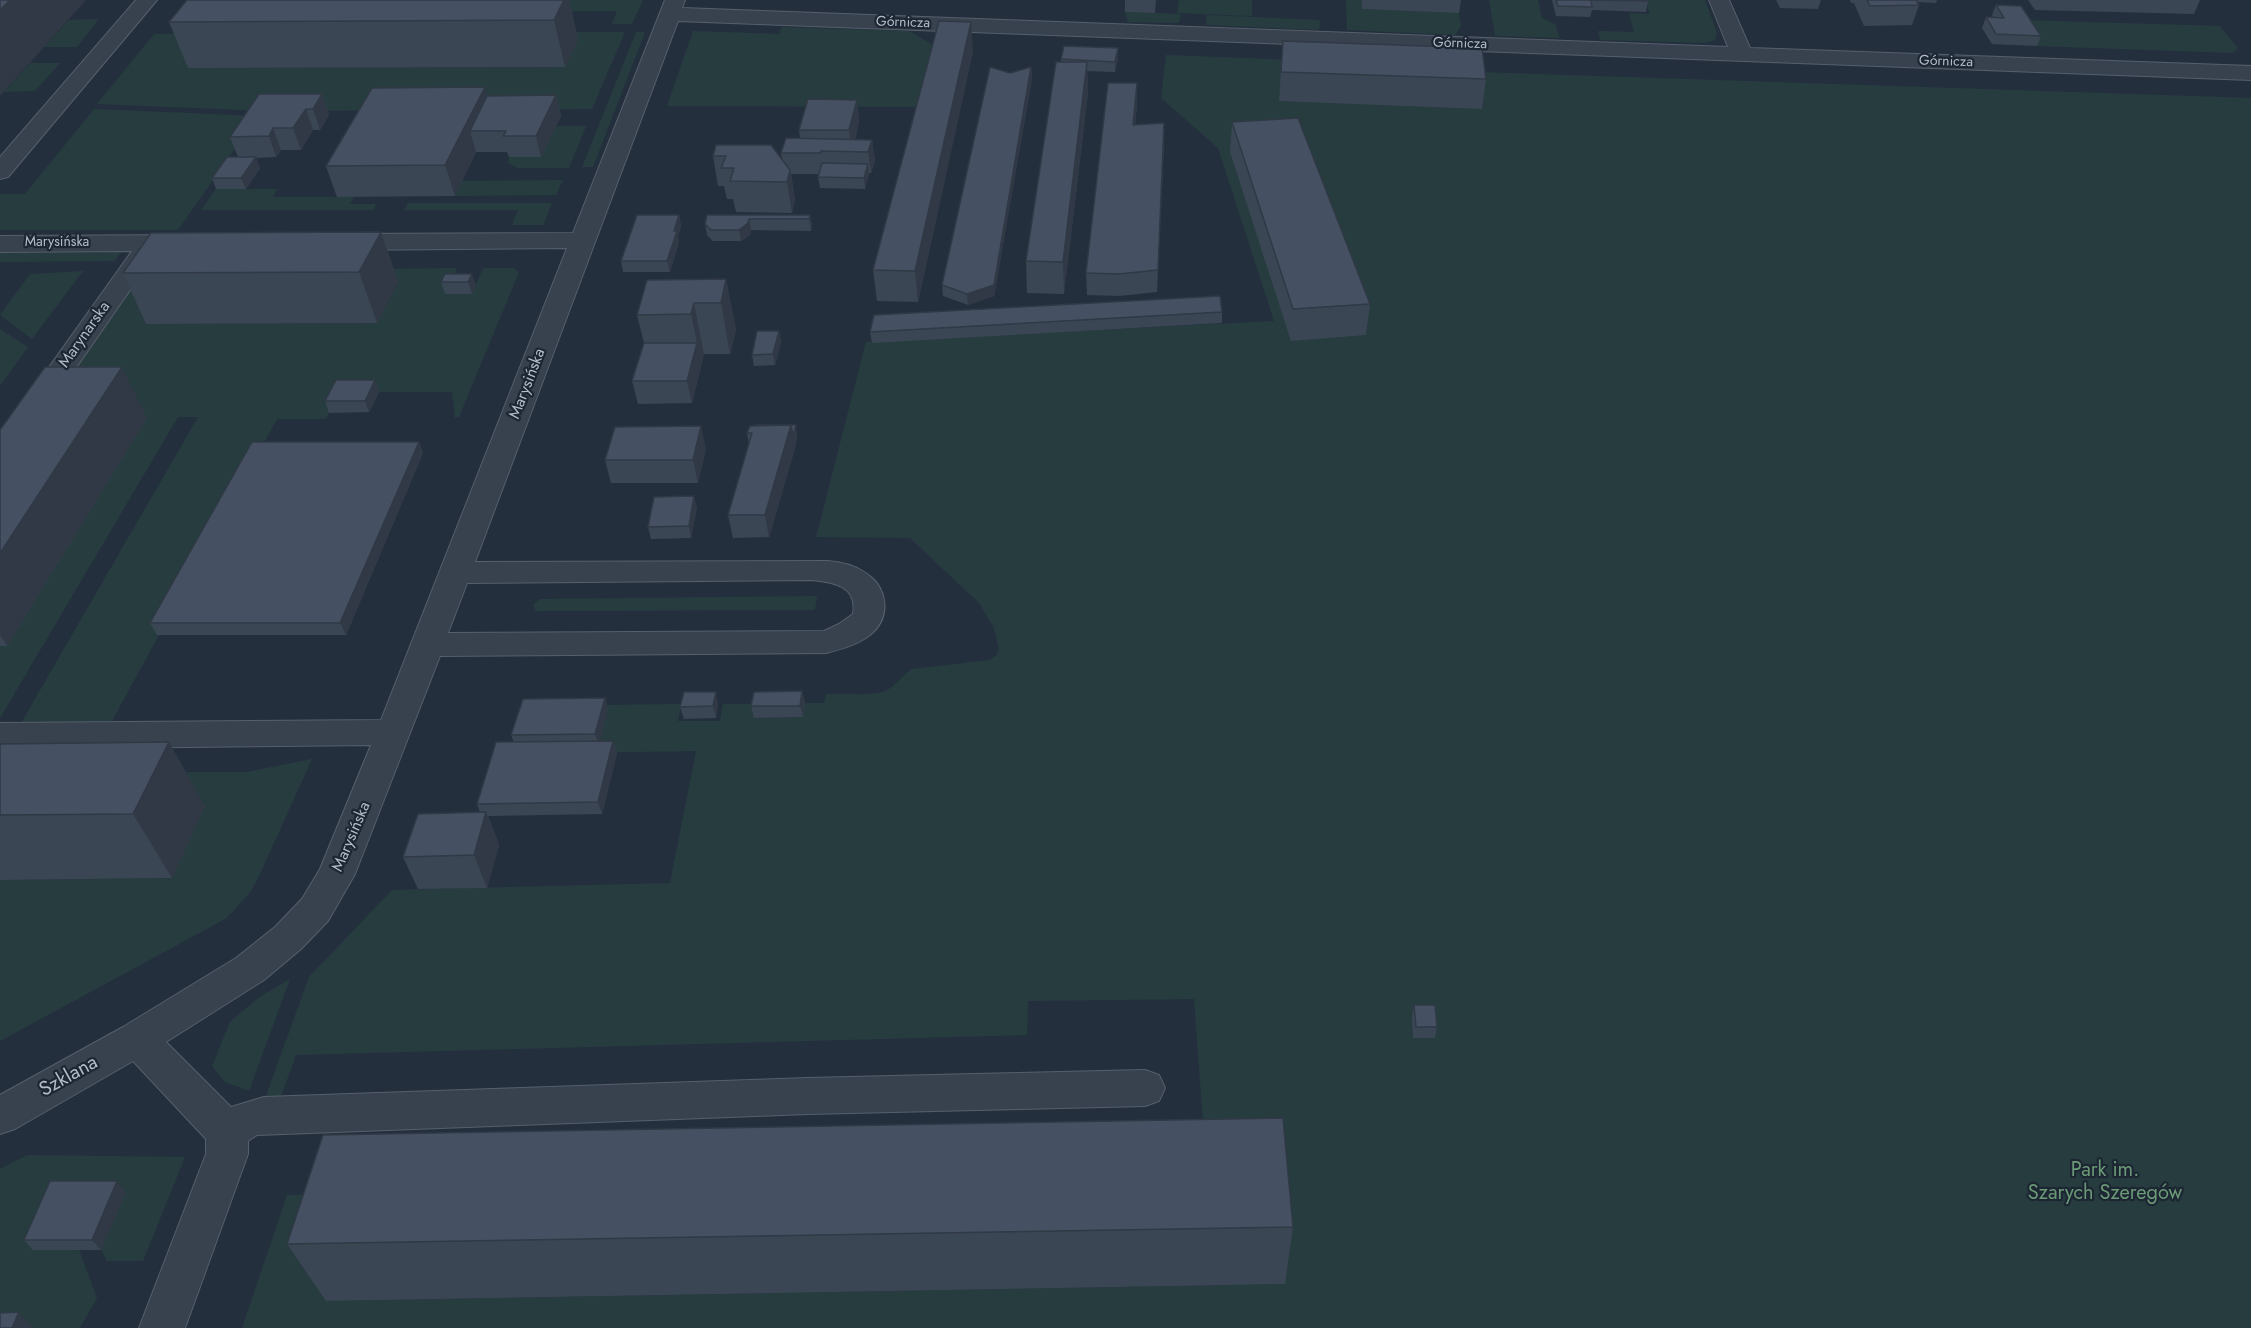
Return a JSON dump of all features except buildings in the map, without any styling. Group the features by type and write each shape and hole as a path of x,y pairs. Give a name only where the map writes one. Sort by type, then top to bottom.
{"street":[{"path":"0,172 147,0"},
{"path":"1719,0 1742,54"},
{"name":"Górnicza","path":"672,7 1742,54 2251,73"},
{"name":"Marysińska","path":"137,1039 250,969 288,938 315,910 337,874 456,573 672,7"},
{"path":"315,242 582,240"},
{"name":"Marynarska","path":"0,457 150,243"},
{"name":"Marysińska","path":"0,244 210,243"},
{"path":"428,645 826,642 847,636 861,625 868,614 870,602 865,590 854,579 835,572 812,570 456,573"},
{"path":"0,736 394,732"},
{"path":"137,1039 226,1132 229,1141 227,1154 162,1328"},
{"name":"Szklana","path":"0,1116 137,1039"},
{"path":"226,1132 248,1118 264,1115 808,1096 1145,1088"}],"green space":[{"path":"442,0 643,0 632,24 612,24 617,11 411,12"},
{"path":"1179,0 1252,0 1252,16 1177,13"},
{"path":"1346,0 1362,0 1362,9 1459,13 1461,26 1455,35 1347,30"},
{"path":"1489,0 1538,0 1542,18 1555,24 1560,38 1495,36"},
{"path":"1645,0 1705,0 1717,33 1715,40 1705,43 1600,40 1598,31 1634,32 1629,13 1650,14"},
{"path":"1125,12 1181,14 1179,23 1128,22"},
{"path":"1207,15 1320,20 1319,30 1206,25"},
{"path":"99,19 77,47 44,47 69,20"},
{"path":"2020,20 2220,26 2238,48 2233,53 2037,46"},
{"path":"782,27 909,31 942,50 927,107 667,106 693,31 779,34"},
{"path":"553,32 625,32 592,109 267,111 97,104 154,34 233,33 189,68 565,67 577,40"},
{"path":"636,32 645,32 593,167 582,167"},
{"name":"Park im. Szarych Szeregów","path":"1166,55 1477,67 1478,72 2251,98 2251,1328 242,1328 287,1195 360,1194 327,1301 1285,1284 1203,1122 1194,999 1028,1001 1027,1035 296,1055 282,1094 269,1104 264,1101 309,977 392,890 670,883 696,751 501,754 599,746 608,710 535,706 681,704 678,721 720,721 723,704 756,704 754,718 802,717 805,703 824,703 826,694 881,692 891,688 912,669 990,660 996,656 999,650 994,628 979,603 910,538 816,537 866,342 1274,321 1218,148 1161,98"},
{"path":"30,63 60,63 35,91 4,92"},
{"path":"94,109 258,116 178,230 0,230 0,194 25,194"},
{"path":"556,126 586,126 569,168 517,168 508,163 509,157 541,157"},
{"path":"563,180 556,195 455,196 462,181"},
{"path":"216,189 277,189 273,197 354,197 350,204 376,204 373,210 201,210"},
{"path":"408,203 552,203 543,225 512,225 518,210 404,210"},
{"path":"121,252 115,261 0,262 0,253"},
{"path":"457,268 449,285 472,294 483,268 513,268 519,272 459,417 455,418 452,392 340,392 326,419 277,419 112,721 21,723 198,417 178,417 0,718 0,477 139,271 147,324 377,323 398,283 374,269"},
{"path":"83,271 32,339 0,315 30,274"},
{"path":"0,329 28,347 0,386"},
{"path":"817,596 815,610 536,611 533,605 540,599"},
{"path":"312,759 251,891 227,918 0,1041 0,880 172,878 172,772 247,772"},
{"path":"290,979 249,1091 225,1082 212,1066 230,1022 258,998"},
{"path":"27,1155 185,1157 143,1261 107,1261 101,1250 125,1193 34,1250 79,1250 97,1298 80,1328 0,1328 0,1169"}]}
